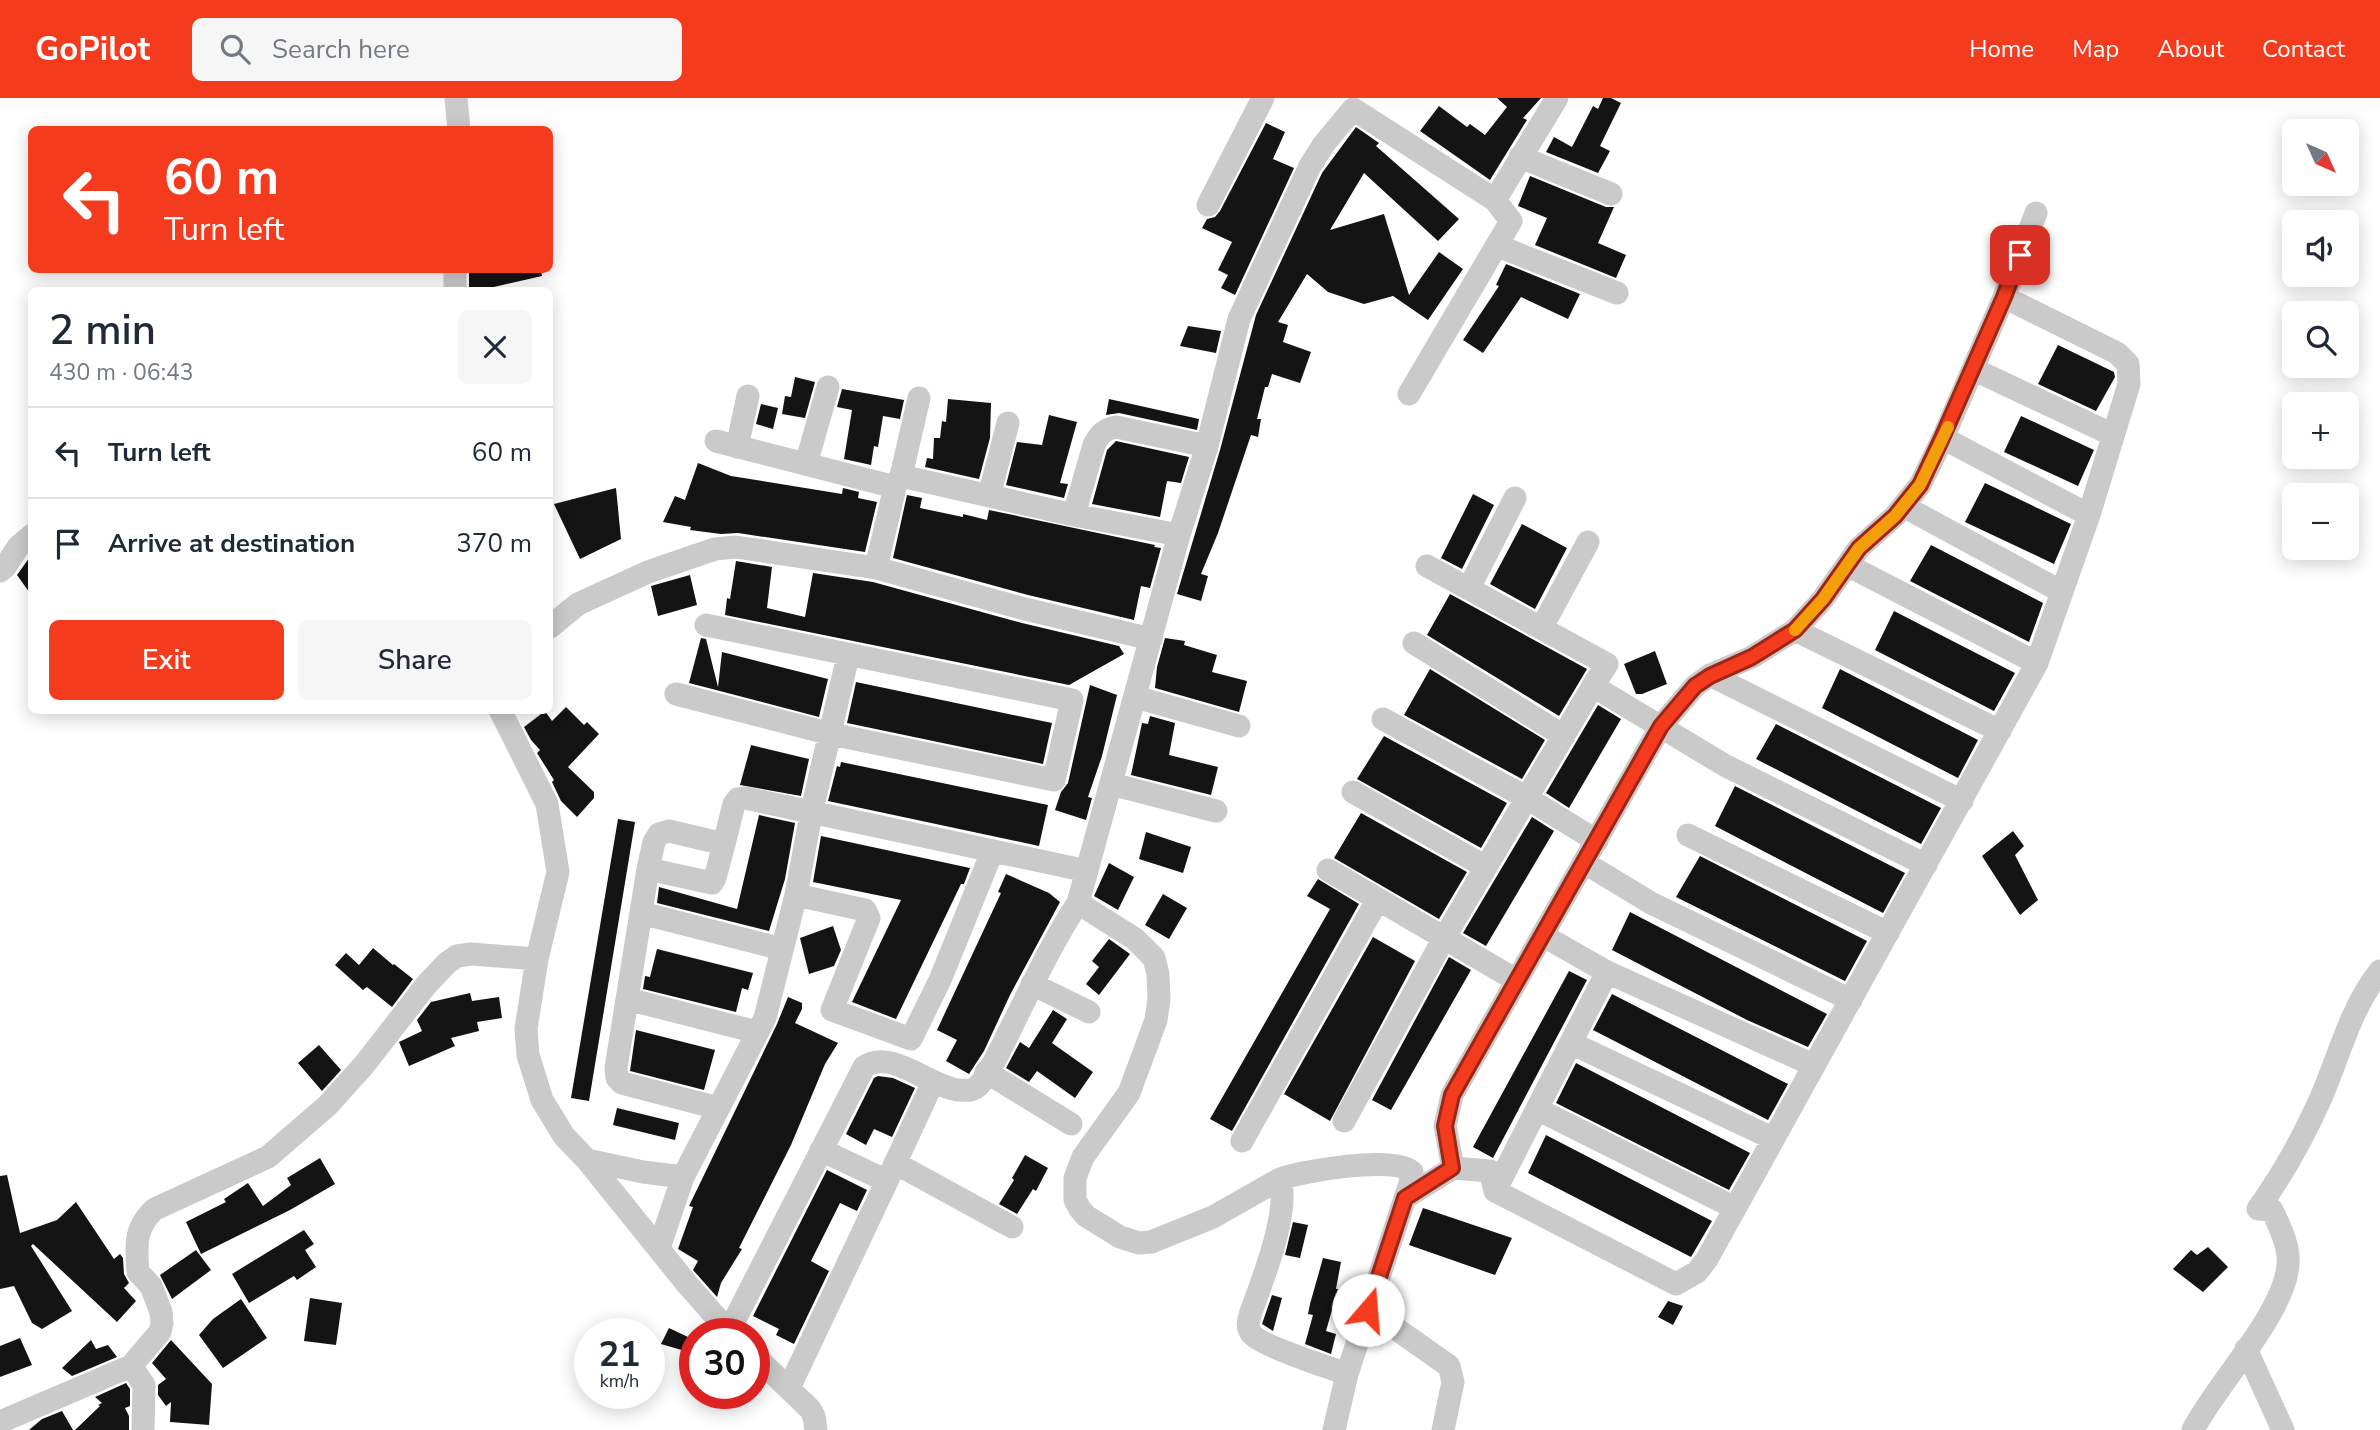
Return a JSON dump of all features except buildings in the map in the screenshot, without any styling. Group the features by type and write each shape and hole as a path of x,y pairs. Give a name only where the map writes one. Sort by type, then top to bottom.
{"street":[{"path":"456,98 459,126"},
{"path":"1208,205 1264,98"},
{"path":"1495,200 1557,98"},
{"path":"737,1318 864,1067 879,1060 893,1063 946,1088 970,1091 979,1085 995,1060 1053,941 1078,903 1179,535 1207,446 1239,319 1310,166 1350,102 1495,200 1511,221 1409,394"},
{"path":"1520,157 1611,194"},
{"path":"1452,1168 1445,1126 1452,1095 1661,726 1695,686 1710,676 1752,657 1795,630 1823,599 1859,548 1895,516 1920,485 2004,297 2036,213"},
{"path":"1498,246 1617,292"},
{"path":"1405,1198 1452,1168 1490,1171 1495,1191 1676,1284 1698,1272 2037,663 2089,515 2129,384 2130,372 2124,358 2004,297"},
{"path":"1973,369 2113,435"},
{"path":"806,464 828,387"},
{"path":"748,396 727,444 806,464 989,496 1179,535"},
{"path":"876,568 919,398"},
{"path":"989,496 1008,423"},
{"path":"1074,515 1094,445 1098,436 1107,430 1116,427 1207,446"},
{"path":"1942,438 2089,515"},
{"path":"1469,588 1515,498"},
{"path":"1903,506 2062,592"},
{"path":"0,571 28,538"},
{"path":"1542,627 1588,542"},
{"path":"553,625 578,604 648,572 715,549 736,547 876,568 1025,609 1151,639"},
{"path":"1847,565 2037,663"},
{"path":"1344,1121 1444,938 1607,664 1427,566"},
{"path":"676,694 831,734 1054,780 1072,700 706,625"},
{"path":"1795,630 2000,731"},
{"path":"1414,643 1564,736"},
{"path":"659,1248 683,1177 765,1018 796,895 811,814 848,656"},
{"path":"1710,676 1962,801"},
{"path":"1593,686 1726,766 1926,865"},
{"path":"1135,698 1239,726"},
{"path":"502,714 547,804 558,872 528,1006 528,1055 542,1100 564,1136 718,1318"},
{"path":"1383,719 1527,798 1597,841"},
{"path":"1111,784 1216,811"},
{"path":"1353,792 1486,867"},
{"path":"649,869 712,883 734,804 738,799 745,798 1087,871"},
{"path":"718,1108 622,1083 617,1078 616,1068 656,838 664,831 724,844"},
{"path":"1688,835 1888,933"},
{"path":"796,895 865,910 869,918 832,1010 911,1039 946,966 992,852"},
{"path":"1585,863 1651,903 1850,1000"},
{"path":"1328,870 1516,980"},
{"path":"1242,1141 1378,899"},
{"path":"1078,903 1135,939 1154,958 1158,974 1156,1020 1129,1093 1083,1157 1075,1178 1075,1200 1086,1216 1120,1237 1139,1244 1152,1242 1213,1217 1280,1179 1292,1175 1353,1165 1403,1166 1409,1169 1412,1175 1347,1374 1334,1430"},
{"path":"641,913 782,949"},
{"path":"1542,935 1607,972 1813,1065"},
{"path":"0,1422 131,1366 160,1332 161,1312 152,1286 138,1272 136,1239 149,1214 179,1196 268,1157 328,1105 364,1065 446,963 457,956 471,954 537,959"},
{"path":"2193,1430 2204,1409 2275,1304 2286,1275 2288,1256 2272,1210 2258,1209 2292,1158 2320,1101 2348,1026 2365,990 2380,971"},
{"path":"1495,1191 1607,972"},
{"path":"1032,984 1088,1012"},
{"path":"627,999 757,1032"},
{"path":"1571,1043 1772,1138"},
{"path":"986,1072 1071,1124"},
{"path":"789,1388 933,1082"},
{"path":"1537,1109 1735,1208"},
{"path":"821,1150 891,1172 1012,1227"},
{"path":"587,1160 683,1177"},
{"path":"1280,1179 1283,1189 1282,1216 1248,1322 1250,1332 1256,1338 1292,1354 1347,1374"},
{"path":"1368,1310 1449,1366 1453,1382 1443,1430"},
{"path":"2246,1349 2283,1430"},
{"path":"131,1366 144,1385 143,1430"},
{"path":"770,1370 810,1409 816,1430"}],"slow traffic":[{"path":"1795,630 1823,599 1859,548 1895,516 1920,485 1948,427"}],"route":[{"path":"1368,1310 1405,1198 1452,1168 1445,1126 1452,1095 1661,726 1695,686 1710,676 1752,657 1795,630 1823,599 1859,548 1895,516 1920,485 2020,255"}]}
